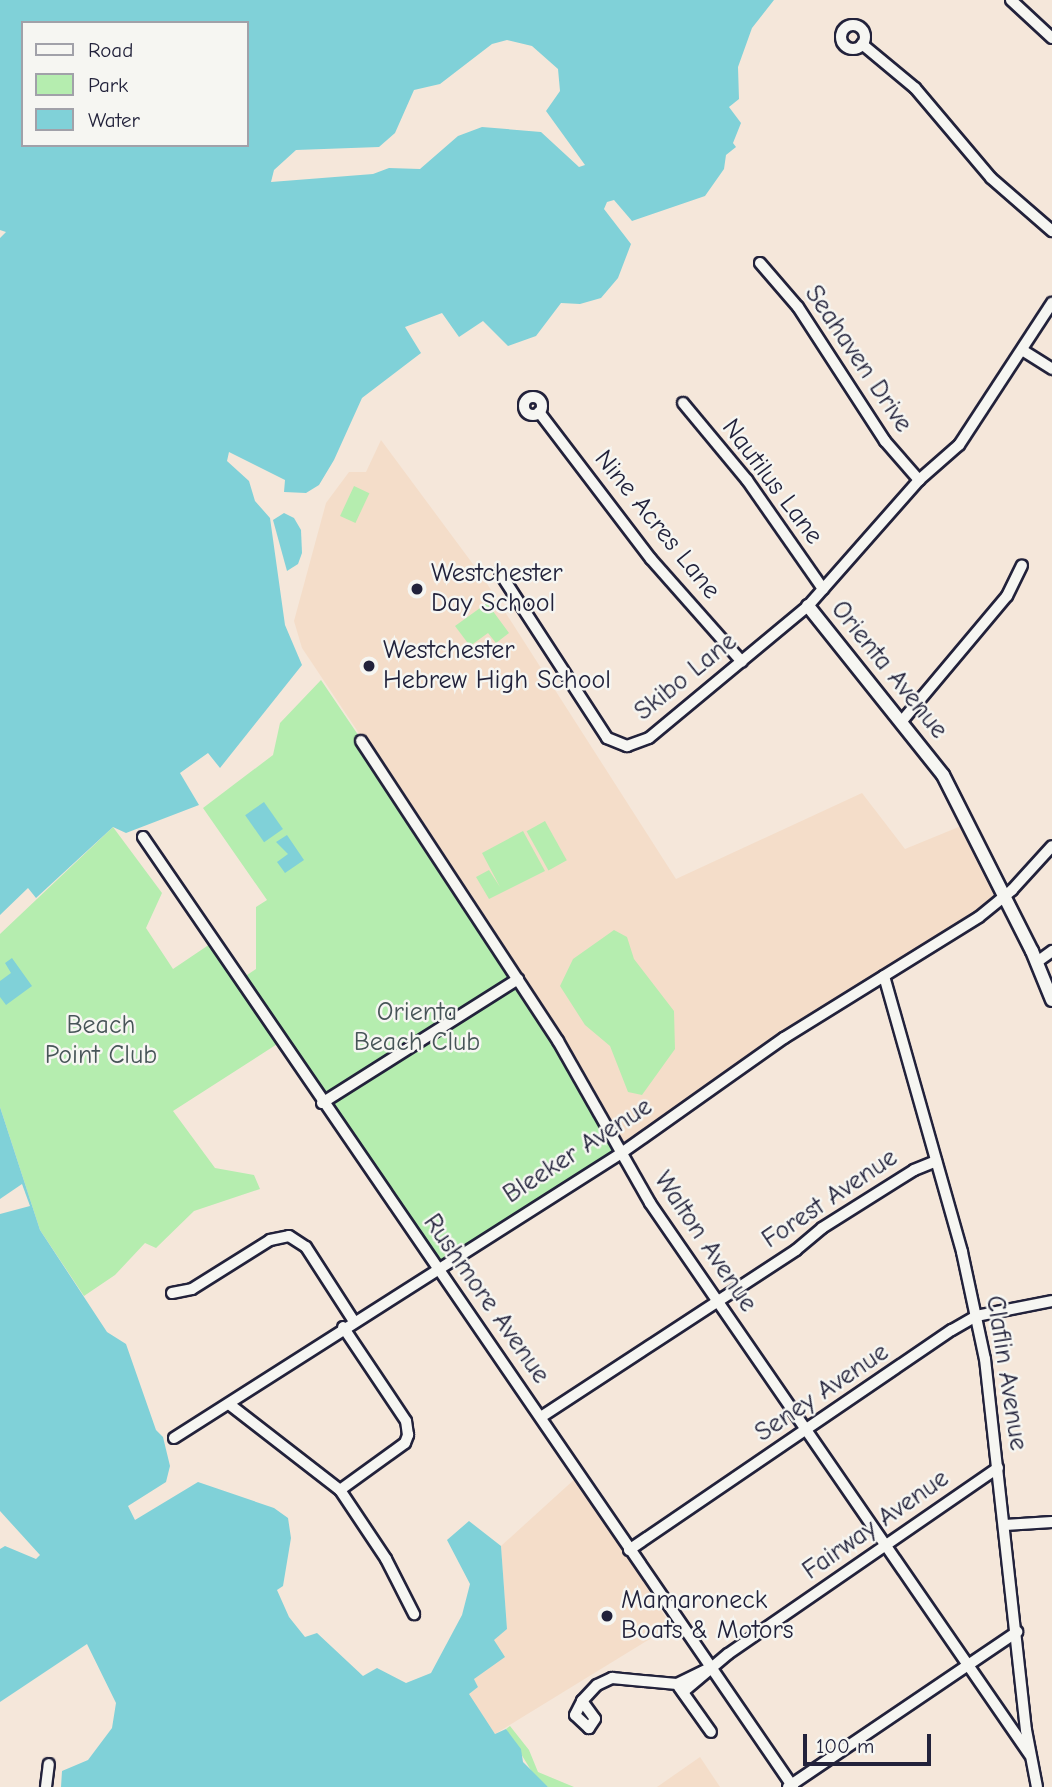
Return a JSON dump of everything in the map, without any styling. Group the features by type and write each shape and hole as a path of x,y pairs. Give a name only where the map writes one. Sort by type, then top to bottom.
{"street":[{"path":"1011,0 1052,38"},
{"path":"862,44 915,88 991,178 1052,231"},
{"name":"Seahaven Drive","path":"760,263 799,307 885,441 919,480"},
{"name":"Orienta Avenue","path":"1052,303 973,427 940,465 919,480 808,606 943,775 1037,962 1052,1000"},
{"path":"1022,350 1052,369"},
{"name":"Nautilus Lane","path":"683,403 747,480 823,589"},
{"name":"Nine Acres Lane","path":"540,412 651,559 742,662"},
{"path":"902,721 1007,596 1021,565"},
{"name":"Skibo Lane","path":"500,573 599,729 607,738 627,746 656,735 808,606"},
{"name":"Walton Avenue","path":"361,741 518,979 620,1154 716,1302 1031,1755"},
{"name":"Rushmore Avenue","path":"143,837 322,1103 541,1417 790,1786"},
{"name":"Bleeker Avenue","path":"174,1438 436,1268 620,1154 784,1038 1004,897 1052,846"},
{"path":"1037,962 1052,951"},
{"name":"Claflin Avenue","path":"884,976 976,1316 998,1468 1037,1787"},
{"path":"322,1103 518,979"},
{"name":"Forest Avenue","path":"541,1417 833,1221 914,1170 936,1161"},
{"path":"172,1293 192,1289 270,1240 289,1236 306,1247 406,1421 408,1435 405,1443 340,1490"},
{"name":"Seney Avenue","path":"629,1550 976,1316 1052,1301"},
{"path":"229,1404 340,1490 386,1559 414,1614"},
{"name":"Fairway Avenue","path":"680,1688 998,1468"},
{"path":"1005,1525 1052,1522"},
{"path":"790,1786 967,1663 1017,1632"},
{"path":"582,1701 597,1685 612,1678 680,1688 711,1732"},
{"path":"46,1787 49,1764"}],"shaded area":[{"path":"381,440 484,579 676,879 862,793 905,849 966,824 998,896 619,1150 517,970 302,648 294,621 326,503 349,472 366,472"},
{"path":"577,1477 671,1626 495,1734 468,1694 478,1687 474,1679 493,1640 507,1629 501,1546"},
{"path":"700,1757 720,1787 657,1787"}],"green space":[{"path":"354,486 369,493 355,523 340,516"},
{"path":"487,603 509,633 496,643 488,633 470,646 455,626"},
{"path":"321,680 517,970 619,1150 437,1264 285,1039 173,1111 215,1168 254,1175 260,1189 194,1211 156,1248 145,1243 115,1275 84,1296 40,1230 0,1107 0,934 113,827 162,893 146,928 173,969 216,940 244,977 256,969 256,907 267,900 203,808 273,755 280,723"},
{"path":"545,821 567,860 548,871 527,831"},
{"path":"523,831 545,871 489,899 476,877 489,870 500,887 482,853"},
{"path":"614,930 627,937 634,959 674,1011 675,1049 642,1095 628,1092 610,1046 585,1025 560,986 573,959"},
{"path":"510,1726 529,1750 538,1772 574,1787 548,1787 538,1782 506,1729"}],"water":[{"path":"0,0 774,0 752,28 738,67 739,99 729,107 741,123 733,143 736,147 726,155 724,169 705,196 632,221 614,200 607,202 604,209 631,244 618,278 601,298 580,304 561,303 536,336 508,346 483,321 459,337 442,313 405,327 421,353 362,398 334,460 319,485 306,493 284,492 285,480 229,452 227,461 249,481 255,501 270,518 285,625 302,665 220,768 208,753 180,773 199,805 126,833 113,827 36,898 28,888 0,915 0,238 6,232 0,230","holes":["507,40 532,46 558,69 560,91 546,111 585,165 579,167 541,132 482,127 458,136 420,169 389,168 373,174 271,182 274,170 296,150 379,147 395,133 414,90 440,84 492,44"]},
{"path":"284,513 294,518 301,530 302,553 298,564 287,571 273,520"},
{"path":"264,802 283,829 264,842 245,815"},
{"path":"287,835 304,860 285,873 277,862 288,854 276,842"},
{"path":"12,958 32,986 6,1005 0,997 0,981 11,973 5,963"},
{"path":"0,1107 40,1230 107,1332 126,1344 156,1430 163,1437 170,1466 166,1482 128,1506 135,1520 198,1482 274,1508 288,1518 291,1538 283,1586 277,1590 289,1617 305,1637 317,1633 363,1676 377,1668 406,1683 431,1673 462,1615 470,1584 447,1540 469,1521 501,1546 507,1629 494,1640 505,1657 474,1679 478,1687 469,1694 495,1734 506,1729 521,1749 523,1762 548,1787 61,1787 62,1771 88,1760 112,1728 116,1703 87,1644 0,1702 0,1549 5,1546 36,1559 40,1555 0,1511"}],"pier":[{"path":"22,1184 30,1206 0,1214 0,1199"}],"place":[{"name":"Westchester Day School","path":"417,589"},
{"name":"Westchester Hebrew High School","path":"369,666"},
{"name":"Mamaroneck Boats & Motors","path":"607,1616"}],"park label":[{"name":"Orienta Beach Club","path":"417,1028"},
{"name":"Beach Point Club","path":"101,1041"}]}
